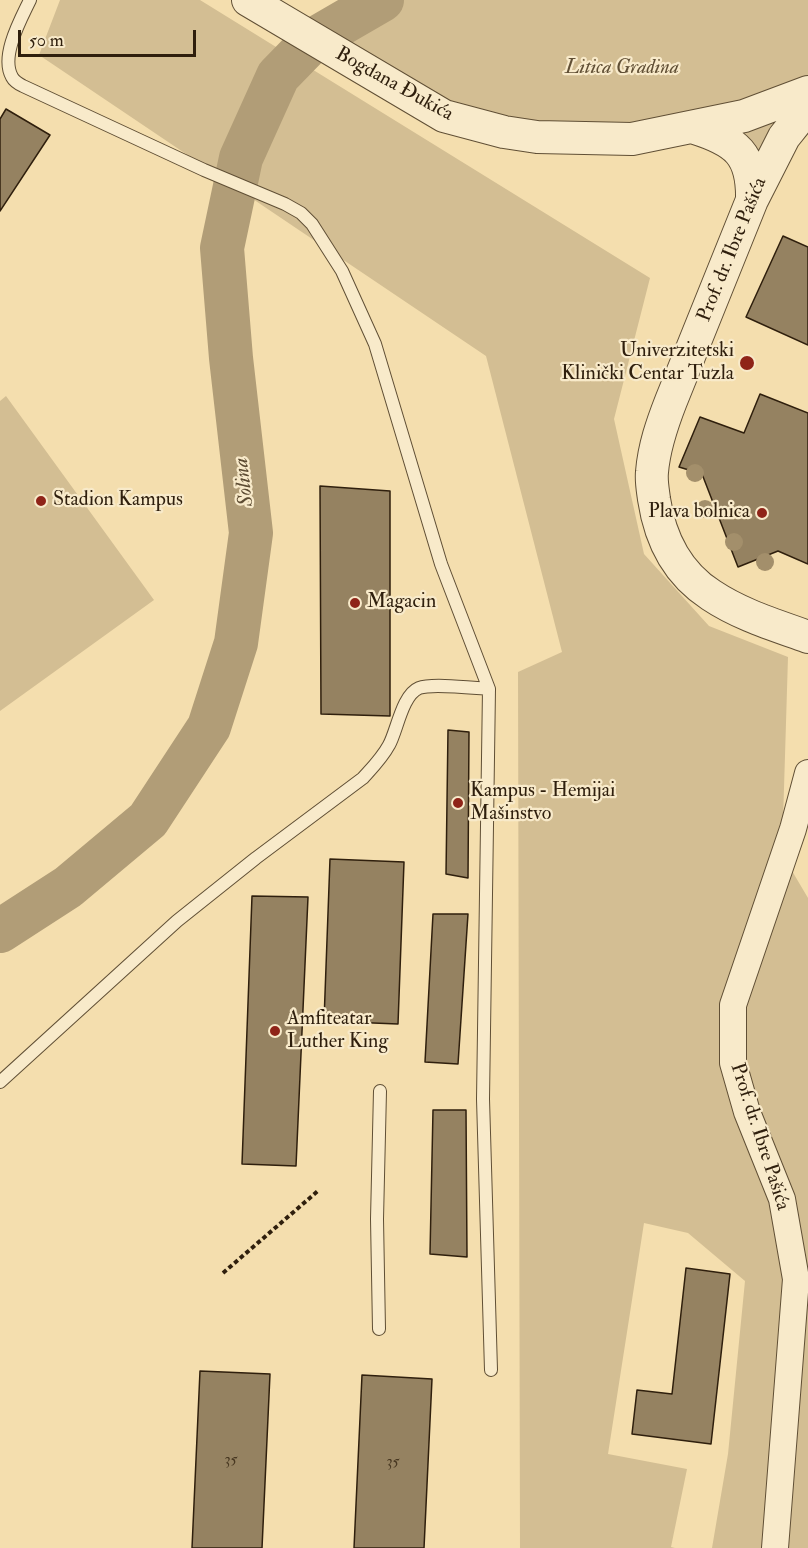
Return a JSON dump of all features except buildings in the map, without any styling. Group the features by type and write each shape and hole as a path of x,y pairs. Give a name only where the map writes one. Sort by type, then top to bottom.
{"street":[{"name":"Bogdana Đukića","path":"259,7 444,116 504,132 537,137 632,139 695,128 744,116 808,92"},
{"name":"Prof. dr. Ibre Pašića","path":"808,107 784,137 752,200 661,428 651,475 656,515 664,538 672,556 687,575 710,594 731,607 808,637"},
{"path":"695,128 717,135 738,150 750,167 752,200"},
{"name":"Prof. dr. Ibre Pašića","path":"775,1548 796,1279 782,1199 747,1112 733,1064 733,1005 790,839 808,773"}],"lane":[{"path":"30,0 14,34 8,57 12,78 23,86 301,213 312,224 342,271 375,344 441,564 489,688 483,1099 491,1370"},
{"path":"0,1082 177,921 363,778 390,744 407,699 412,692 425,687 489,688"},
{"path":"379,1329 377,1219 380,1091"}],"path":[{"path":"223,1273 319,1190"}],"green space":[{"path":"60,0 200,0 650,278 614,419 644,554 709,626 788,657 782,854 808,898 808,1548 712,1548 728,1454 745,1281 688,1233 644,1223 608,1454 687,1469 671,1547 675,1548 520,1548 518,672 562,652 486,356 39,55"},
{"name":"Litica Gradina","path":"382,0 808,0 808,92 744,116 504,132 313,40"},
{"path":"787,109 760,167 733,136"},
{"name":"Stadion Kampus","path":"6,396 154,600 0,711 0,401"}],"waterway":[{"name":"Solina","path":"0,931 68,887 148,820 209,727 236,643 251,533 231,358 222,248 241,158 278,76 313,40 382,0"}],"place":[{"name":"Univerzitetski Klinički Centar Tuzla","path":"747,363"},
{"name":"Stadion Kampus","path":"41,501"},
{"name":"Plava bolnica","path":"762,513"},
{"name":"Magacin","path":"355,603"},
{"name":"Kampus - Hemijai Mašinstvo","path":"458,803"},
{"name":"Amfiteatar Luther King","path":"275,1031"}]}
